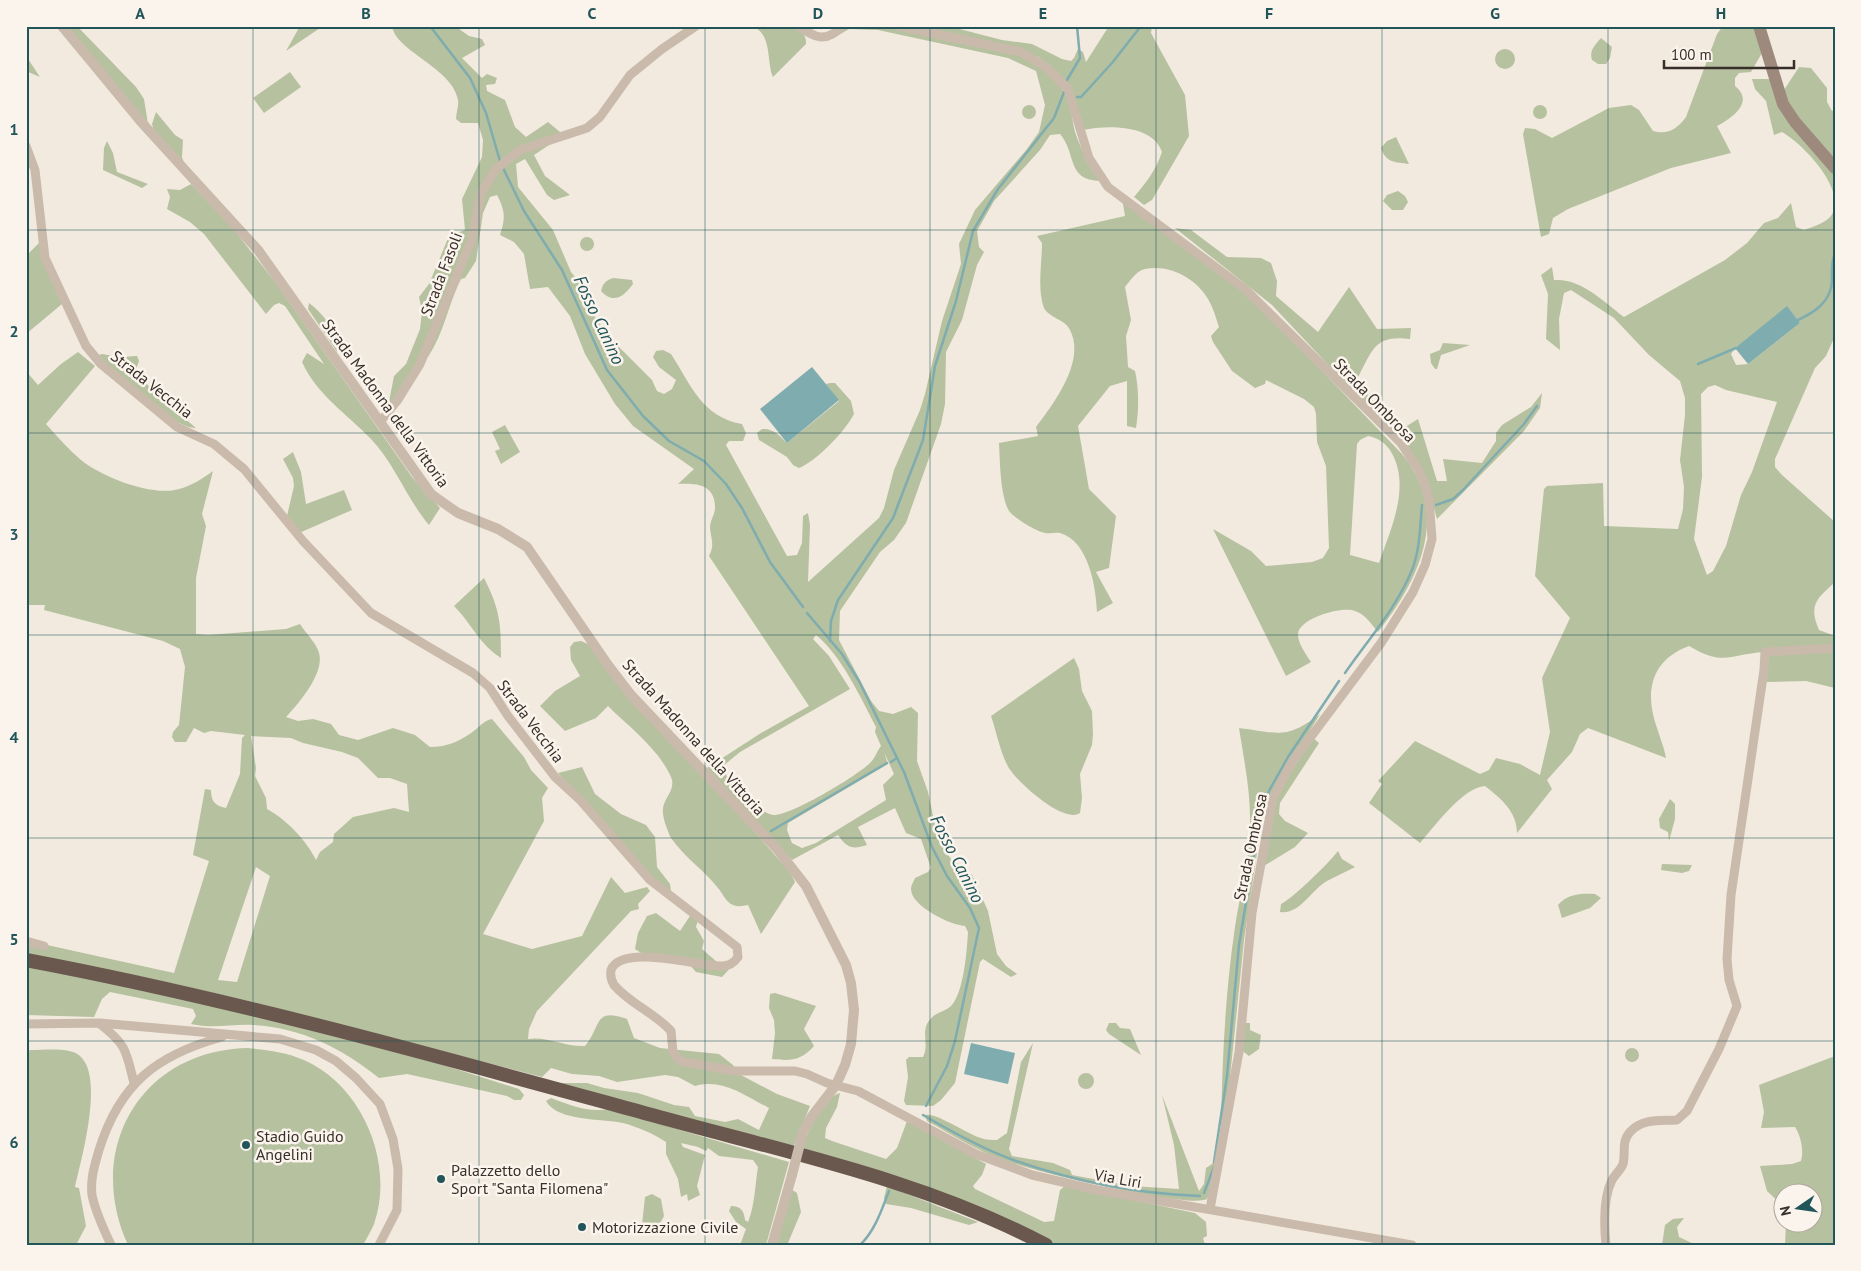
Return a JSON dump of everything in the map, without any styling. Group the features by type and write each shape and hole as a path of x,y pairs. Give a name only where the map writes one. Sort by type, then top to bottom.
{"highway":[{"path":"26,960 142,982 223,1001 781,1149 945,1200 987,1217 1046,1245"}],"main road":[{"path":"1759,26 1783,104 1795,122 1835,168"}],"street":[{"name":"Strada Madonna della Vittoria","path":"62,26 143,124 258,250 416,474 442,504 458,513 498,529 526,547 608,665 631,694 777,849 806,886 846,965 852,991 854,1022 851,1044 845,1065 836,1084 812,1116 804,1132 772,1245"},
{"name":"Strada Fasoli","path":"380,422 397,402 420,364 472,239 481,194 496,169 520,150 587,128 594,123 630,75 662,49 696,26"},
{"path":"798,26 816,37 830,35 842,26"},
{"name":"Strada Ombrosa","path":"898,26 1021,52 1047,68 1068,89 1090,158 1108,187 1245,289 1401,443 1418,469 1430,499 1432,539 1425,565 1413,592 1381,643 1292,762 1273,798 1252,913 1238,1052 1210,1208"},
{"name":"Strada Vecchia","path":"26,146 35,170 45,258 86,346 101,364 177,427 214,444 244,469 303,541 371,613 473,673 490,688 508,716 554,777 581,801 650,880 737,946 738,957 729,965 715,966 651,957 622,960 613,967 610,973 614,984 627,997 671,1031 676,1056 680,1061 734,1071 795,1071 836,1084"},
{"path":"1606,1245 1604,1228 1606,1204 1611,1180 1622,1167 1625,1139 1636,1127 1655,1120 1677,1120 1687,1111 1719,1049 1737,1006 1729,980 1726,959 1731,895 1764,670 1765,652 1835,648"},
{"path":"26,941 44,946"},
{"path":"26,1024 100,1024 229,1034 280,1039 316,1050 356,1078 380,1104 394,1139 398,1169 397,1210 379,1245"},
{"path":"100,1024 119,1039 126,1052 134,1083"},
{"path":"111,1245 92,1195 92,1173 102,1140 118,1107 134,1083 159,1062 190,1046 229,1034"},
{"name":"Via Liri","path":"836,1084 858,1091 976,1154 1032,1175 1097,1190 1210,1208 1412,1245"}],"green space":[{"path":"775,25 793,28 805,36 806,44 773,77 766,40 757,29 750,26"},
{"path":"65,26 77,26 136,87 144,99 148,124"},
{"path":"300,26 323,26 286,51"},
{"path":"392,26 455,26 469,36 482,39 485,45 462,58 482,78 487,74 497,78 495,84 486,85 487,91 505,100 515,127 526,137 548,122 566,137 534,155 545,176 570,195 554,200 547,195 525,159 516,164 518,187 553,230 571,272 579,282 588,307 609,337 652,380 657,391 664,394 672,389 676,380 659,367 653,357 656,351 663,350 671,354 692,388 707,407 728,420 742,424 746,433 743,441 729,441 726,445 787,556 797,555 802,543 803,516 808,513 810,525 808,582 879,518 884,508 894,470 925,394 942,321 961,264 959,244 975,210 1027,149 1039,132 1045,105 1036,71 1008,58 878,30 849,29 837,36 846,26 883,26 1018,55 1045,70 1065,94 1077,139 1099,181 1081,176 1060,134 1050,135 1040,150 994,201 977,231 979,247 984,252 977,265 962,320 946,352 945,404 941,424 906,523 894,540 880,552 840,611 839,640 871,701 879,711 893,714 911,707 918,713 917,761 928,792 936,830 950,858 972,875 988,911 997,954 1006,966 1017,974 1011,977 983,959 980,962 955,1083 941,1100 933,1106 906,1105 904,1101 908,1077 906,1060 909,1057 923,1057 925,1053 927,1024 936,1014 951,1006 955,1000 964,971 968,932 965,926 932,914 917,902 911,889 915,878 928,872 931,868 921,839 906,833 895,808 858,827 867,845 850,847 838,835 792,860 707,768 761,733 809,706 709,556 712,545 710,525 715,509 712,494 704,487 698,485 678,484 694,469 633,426 615,404 585,354 570,316 548,287 530,289 524,254 514,242 500,235 504,215 497,195 490,197 483,213 476,261 465,278 461,279 433,348 428,357 424,353 388,407 394,376 406,364 420,329 422,311 419,297 429,284 449,236 465,230 462,199 482,157 483,140 478,123 461,123 456,119 458,100 454,89 446,78 403,44 395,35","holes":["816,635 834,654 850,678 876,727 875,732 881,746 871,762 839,785 808,803 781,814 773,815 758,807 738,789 729,779 723,766 740,752 850,689 829,656 813,639","884,752 894,774 883,785 886,800 816,843 802,848 792,843 787,830 788,823 888,764"]},
{"path":"919,26 948,26 1002,40 1032,44 1062,59 1071,61 1078,49 1083,52 1086,62 1109,26 1152,26 1151,33 1185,95 1189,136 1152,200 1144,205 1134,197 1157,165 1162,152 1157,143 1149,136 1139,131 1116,127 1083,130 1067,89 1056,73 1038,57"},
{"path":"1723,26 1755,26 1762,53 1751,72 1739,73 1735,78 1735,86 1741,92 1743,98 1742,104 1735,114 1717,126 1731,153 1671,168 1568,209 1553,218 1549,234 1541,237 1523,134 1525,128 1535,129 1552,138 1609,108 1631,105 1639,110 1653,131 1663,132 1672,130 1686,117 1717,34"},
{"path":"1601,38 1612,47 1610,58 1606,64 1598,64 1592,60 1591,56 1593,48"},
{"path":"1505,49 1512,52 1515,59 1512,66 1505,69 1498,66 1495,59 1498,52"},
{"path":"26,56 40,77 26,71"},
{"path":"1799,67 1811,68 1827,88 1827,102 1832,111 1835,110 1835,164 1790,108 1784,90"},
{"path":"290,72 301,87 264,113 253,98"},
{"path":"1752,79 1769,79 1835,174 1835,206 1834,194 1829,181 1811,157 1801,146 1782,132 1774,135 1766,101 1755,89"},
{"path":"1029,105 1034,107 1036,112 1034,117 1029,119 1024,117 1022,112 1024,107"},
{"path":"1540,105 1545,107 1547,112 1545,117 1540,119 1535,117 1533,112 1535,107"},
{"path":"156,112 175,135 183,140 182,157 185,166 154,131 152,124"},
{"path":"1396,137 1409,164 1392,161 1383,153 1381,148 1387,141"},
{"path":"107,141 113,153 117,172 148,184 142,188 103,170 104,148"},
{"path":"191,184 231,226 275,282 412,477 440,508 429,525 394,470 371,439 333,404 308,374 302,362 307,353 324,364 285,306 279,303 274,305 266,314 204,234 190,222 167,209 170,197 167,189 180,190"},
{"path":"1398,191 1405,196 1408,202 1403,210 1392,210 1383,201 1387,195"},
{"path":"1122,198 1244,290 1402,454 1417,476 1425,499 1427,522 1424,545 1417,568 1393,612 1378,632 1365,617 1355,611 1341,610 1313,618 1300,628 1298,634 1301,645 1311,662 1286,676 1213,529 1251,551 1266,566 1312,562 1323,558 1329,548 1326,466 1317,442 1316,414 1314,407 1304,399 1266,380 1265,384 1255,388 1232,371 1211,336 1219,327 1208,299 1203,291 1181,274 1163,269 1145,269 1136,274 1125,287 1131,320 1126,336 1128,367 1135,371 1138,392 1136,428 1127,426 1127,381 1110,386 1078,426 1089,489 1116,516 1109,568 1096,572 1113,603 1097,612 1095,591 1089,566 1078,545 1060,533 1041,532 1020,521 1009,511 1006,504 1001,478 999,443 1038,436 1036,427 1066,381 1074,355 1074,342 1068,326 1049,314 1044,308 1040,284 1042,243 1037,236 1125,216","holes":["1368,436 1390,450 1396,463 1399,478 1399,492 1394,521 1379,563 1350,555 1357,444"]},
{"path":"1791,203 1796,227 1804,230 1822,223 1831,216 1835,206 1835,336 1826,356 1815,368 1775,459 1775,467 1835,522 1835,582 1819,598 1814,608 1814,614 1819,630 1835,636 1835,688 1806,681 1765,682 1764,652 1719,658 1689,646 1676,652 1666,660 1654,679 1651,690 1653,715 1666,758 1588,728 1580,734 1572,752 1547,780 1552,789 1517,833 1514,818 1507,806 1485,786 1476,788 1458,800 1420,843 1369,803 1382,784 1378,781 1415,741 1480,774 1489,770 1496,758 1520,764 1540,775 1550,732 1542,678 1570,618 1535,576 1544,489 1547,486 1603,483 1604,526 1678,529 1683,509 1684,487 1680,460 1685,398 1680,381 1649,355 1614,318 1571,290 1564,293 1559,319 1560,350 1546,339 1548,294 1541,275 1552,267 1554,280 1564,280 1582,287 1600,298 1624,317 1725,260 1747,243 1764,223 1778,218","holes":["1787,307 1800,323 1748,364 1736,365 1731,354 1735,348","1715,385 1726,390 1777,402 1752,472 1741,495 1726,546 1713,571 1707,575 1694,539 1702,477 1701,394 1708,387"]},
{"path":"1175,228 1191,230 1227,257 1261,258 1271,263 1277,281 1276,296 1318,332 1349,287 1377,329 1411,328 1410,339 1388,339 1375,347 1356,381 1399,431 1418,419 1437,481 1447,481 1443,459 1482,463 1496,441 1496,433 1502,425 1531,407 1542,393 1540,408 1524,431 1437,519 1425,476 1348,386 1272,305"},
{"path":"584,237 590,237 594,244 590,251 584,251 580,247 580,241"},
{"path":"39,243 44,263 62,304 26,334 26,256"},
{"path":"614,278 632,280 633,284 622,295 610,298 601,291 608,280"},
{"path":"309,303 319,311 334,332 339,344 337,352 308,309"},
{"path":"1443,343 1470,345 1441,355 1437,369 1435,369 1431,363 1430,354 1440,350"},
{"path":"78,352 95,366 46,424 81,460 114,479 155,490 168,491 179,489 188,486 213,471 202,514 206,526 196,578 196,634 208,635 286,629 300,624 316,646 320,661 318,670 309,688 286,717 298,721 313,719 331,724 339,735 358,740 393,728 415,735 430,747 448,745 470,734 492,719 524,757 531,770 548,788 542,798 544,821 483,934 532,949 582,936 611,877 625,893 647,887 650,891 638,904 639,909 631,911 537,1011 529,1029 528,1039 535,1038 585,1046 600,1020 608,1015 627,1019 634,1038 660,1048 719,1054 733,1065 739,1074 777,1094 810,1106 793,1148 559,1083 587,1083 604,1088 638,1093 674,1105 689,1107 695,1116 725,1122 738,1119 759,1130 769,1108 724,1086 705,1084 695,1086 678,1077 665,1075 617,1082 599,1076 572,1074 551,1068 542,1077 257,1003 171,983 26,954 26,944 47,945 174,973 209,861 193,855 205,789 211,790 216,804 226,808 240,774 242,738 245,735 211,731 204,733 194,728 186,742 175,742 172,737 173,732 179,725 185,667 180,649 163,641 44,610 45,605 26,605 29,596 26,595 26,371 38,385 61,364","holes":["251,736 291,738 358,758 378,778 390,778 407,784 409,812 394,808 353,817 334,834 333,842 320,852 316,860 307,845 295,831 267,809 266,798 255,776 256,768","256,867 270,876 237,982 218,980"]},
{"path":"102,354 120,357 137,356 139,361 135,372 137,377 196,428 185,426 158,410 96,356"},
{"path":"835,383 851,401 854,414 837,437 814,459 799,468 793,465 787,457 759,440 757,433 762,429 766,429 776,433 787,443 839,401 826,384"},
{"path":"505,425 520,452 501,464 495,451 500,449 492,432"},
{"path":"293,452 301,472 306,504 344,490 352,510 299,533 287,516 294,486 293,478 283,459"},
{"path":"484,578 499,617 501,658 481,640 454,606"},
{"path":"581,641 588,644 790,872 795,882 761,934 748,905 737,906 728,902 712,881 671,838 665,822 663,808 671,791 671,777 659,757 643,739 608,706 596,718 565,731 540,706 555,691 580,676 571,660 570,647 574,642"},
{"path":"1074,658 1079,669 1082,691 1092,711 1093,734 1092,745 1080,774 1082,798 1080,813 1073,815 1064,813 1043,801 1011,771 1005,760 991,716"},
{"path":"1320,714 1269,798 1261,826 1244,940 1229,1087 1221,1131 1226,1003 1235,927 1250,839 1248,789 1239,728 1282,733 1299,728"},
{"path":"1313,738 1319,743 1280,803 1279,814 1285,821 1308,833 1295,847 1262,867 1273,799"},
{"path":"582,767 595,794 621,814 646,825 655,837 657,867 670,884 671,891 652,879 558,773"},
{"path":"1670,799 1675,804 1675,819 1669,841 1668,832 1660,828 1659,819"},
{"path":"1338,851 1342,859 1355,867 1321,885 1294,910 1280,912 1281,904 1311,880"},
{"path":"1662,864 1692,865 1689,871 1682,873 1661,870"},
{"path":"1595,894 1601,898 1590,908 1562,918 1558,905 1566,898 1575,895"},
{"path":"656,913 680,931 692,913 698,920 696,927 704,941 702,949 724,968 733,965 722,977 696,972 688,963 652,960 635,949 638,933 647,916"},
{"path":"26,965 183,996 431,1061 519,1089 524,1095 521,1100 514,1100 507,1096 407,1074 379,1078 350,1057 304,1035 288,1030 253,1025 214,1026 191,1024 196,1016 193,1009 110,992 102,999 94,1017 26,1015"},
{"path":"775,993 816,1006 804,1029 814,1046 804,1055 795,1059 772,1059 775,1033 774,1020 769,1008 770,994"},
{"path":"1109,1023 1116,1023 1120,1028 1130,1029 1141,1055 1109,1034 1106,1030"},
{"path":"1245,1023 1250,1023 1250,1030 1261,1035 1259,1049 1249,1056 1240,1049"},
{"path":"1033,1043 1009,1149 1012,1156 1053,1163 1070,1170 1072,1175 1131,1186 1179,1189 1174,1145 1162,1095 1199,1191 1204,1184 1206,1168 1212,1164 1216,1155 1211,1189 1207,1199 1194,1201 1142,1194 1022,1166 986,1153 927,1121 925,1115 930,1115 987,1140 997,1140 1007,1133 1021,1062"},
{"name":"Stadio Guido Angelini","path":"248,1048 283,1053 304,1060 325,1072 343,1088 358,1107 369,1129 377,1153 380,1177 379,1201 374,1224 363,1245 128,1245 116,1209 113,1174 118,1141 131,1111 151,1086 178,1066 210,1053"},
{"path":"1632,1048 1637,1050 1639,1055 1637,1060 1632,1062 1627,1060 1625,1055 1627,1050"},
{"path":"26,1051 73,1052 84,1060 89,1074 91,1093 90,1114 75,1187 79,1188 86,1226 76,1245 26,1245"},
{"path":"1835,1056 1835,1245 1785,1245 1786,1234 1824,1234 1824,1184 1774,1184 1774,1198 1767,1191 1760,1166 1792,1164 1801,1161 1802,1148 1795,1127 1761,1128 1764,1112 1759,1085"},
{"path":"1083,1073 1089,1073 1094,1078 1092,1087 1083,1089 1078,1084 1078,1078"},
{"path":"840,1093 837,1107 826,1128 825,1138 832,1141 886,1159 897,1148 907,1121 986,1164 982,1175 973,1186 975,1189 1044,1222 1054,1221 1060,1190 1065,1186 1195,1213 1206,1222 1207,1236 1203,1238 1205,1245 1055,1245 1019,1226 802,1150 821,1108 833,1096"},
{"path":"551,1098 586,1109 609,1109 789,1162 766,1245 740,1245 746,1229 736,1222 729,1211 731,1206 740,1208 745,1220 748,1222 758,1167 753,1160 719,1156 708,1148 706,1151 681,1143 683,1147 705,1155 697,1186 700,1195 688,1201 687,1194 681,1197 678,1179 666,1154 666,1142 634,1126 560,1113 546,1101"},
{"path":"887,1186 978,1222 969,1225 911,1208 886,1204 884,1198"},
{"path":"791,1189 797,1193 801,1212 788,1243 775,1245"},
{"path":"652,1194 661,1199 664,1216 659,1225 642,1225 645,1197"},
{"path":"1684,1218 1677,1227 1679,1237 1696,1245 1662,1245 1665,1225 1673,1219"}],"water":[{"path":"1787,306 1800,323 1748,364 1735,348"},
{"path":"812,367 839,400 787,443 760,409"},
{"path":"971,1043 1015,1053 1008,1084 964,1074"}],"waterway":[{"name":"Fosso Canino","path":"430,26 470,78 486,113 500,161"},
{"path":"1067,80 1080,58 1077,26"},
{"path":"1077,97 1081,97 1112,63 1141,26"},
{"path":"830,641 831,621 838,600 893,518 923,440 935,366 956,301 973,231 998,189 1054,118 1064,92"},
{"name":"Fosso Canino","path":"503,168 524,211 562,270 607,370 643,416 669,441 704,461 726,484 742,508 770,562 803,607"},
{"path":"1796,321 1815,311 1825,301 1831,289 1832,264 1835,253"},
{"path":"1698,364 1736,348"},
{"path":"1436,505 1453,499 1462,491 1524,424 1537,406"},
{"path":"1345,673 1382,623 1406,584 1417,554 1422,505"},
{"name":"Fosso Canino","path":"807,613 842,654 859,681 904,772 932,847 947,876 970,908 979,928 955,1041 947,1066 926,1106"},
{"path":"1214,1162 1227,1076 1239,945 1260,818 1269,791 1288,757 1339,681"},
{"name":"Fosso Canino","path":"891,762 897,758"},
{"path":"771,831 887,763"},
{"path":"923,1115 1004,1157 1060,1175 1130,1189 1200,1196"},
{"path":"1204,1193 1214,1167"},
{"name":"Fosso Canino","path":"860,1245 874,1227 889,1191"}],"place":[{"name":"Stadio Guido Angelini","path":"246,1145"},
{"name":"Palazzetto dello Sport \"Santa Filomena\"","path":"441,1179"},
{"name":"Motorizzazione Civile","path":"582,1227"}]}
